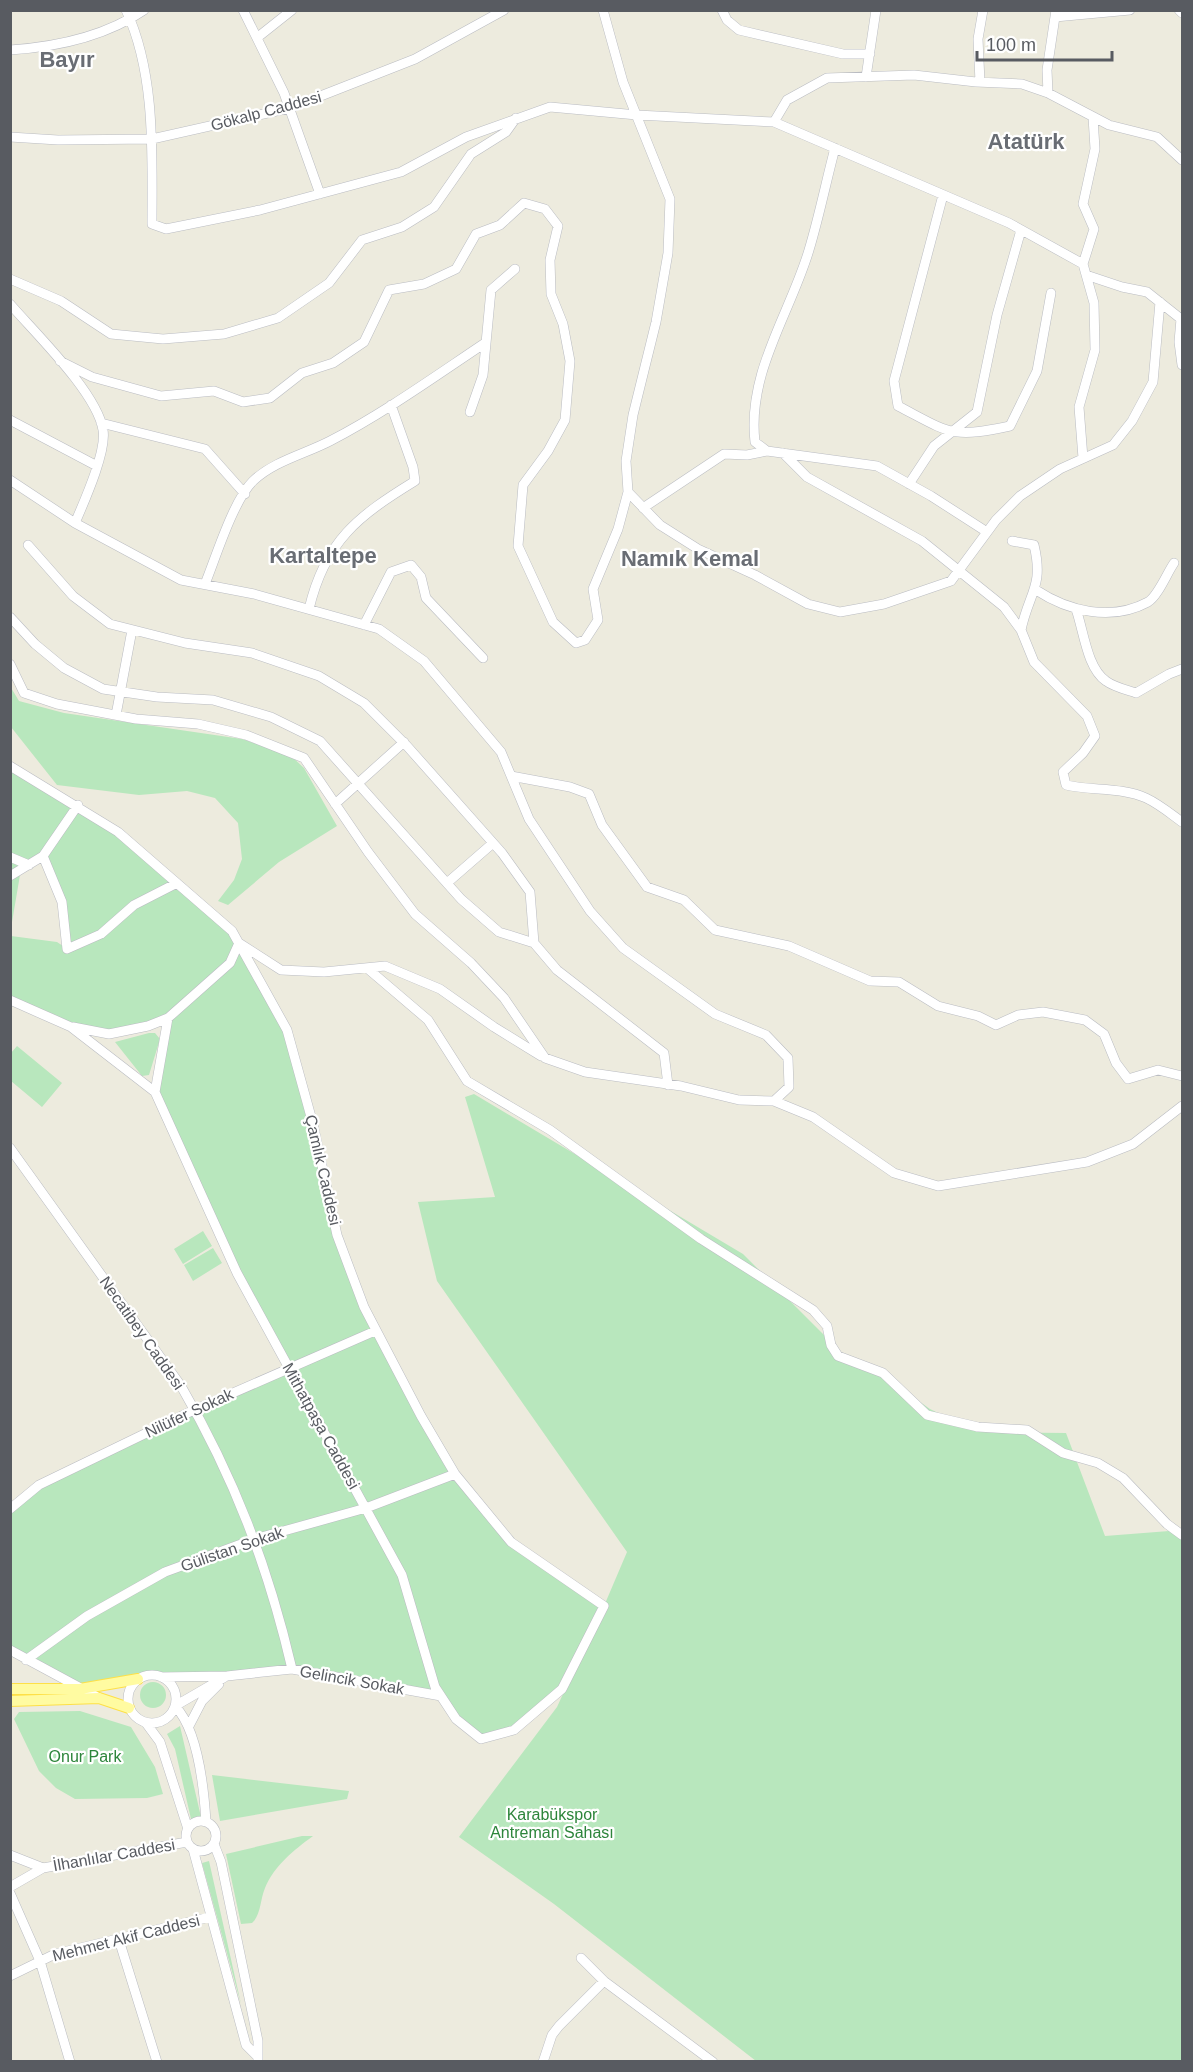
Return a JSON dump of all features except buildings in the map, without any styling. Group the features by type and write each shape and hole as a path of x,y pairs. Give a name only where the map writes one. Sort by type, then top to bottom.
{"main road":[{"path":"10,1689 80,1689 138,1679"},
{"path":"10,1701 99,1698 129,1707"}],"street":[{"path":"10,50 85,36 144,10"},
{"path":"243,10 258,37 290,108 320,194"},
{"path":"258,37 292,10"},
{"path":"482,10 488,20"},
{"name":"Gökalp Caddesi","path":"10,137 58,140 152,139 290,108 341,90 415,59 504,10"},
{"path":"60,361 92,377 161,396 214,391 243,402 270,398 302,373 333,363 364,342 389,290 424,284 456,269 476,234 500,225 524,203 545,209 558,225 550,260 551,294 563,324 570,361 565,420 548,451 523,485 518,546 553,621 576,643 585,640 598,620 594,589 618,529 628,492 626,461 633,415 657,322 668,253 670,200 623,82 603,10"},
{"path":"722,10 727,20 739,30 843,54 870,54"},
{"path":"866,77 876,10"},
{"path":"980,82 978,39 983,10"},
{"path":"1048,93 1047,70 1056,14 1130,10"},
{"path":"129,15 146,82 152,139 153,225 166,229 320,194 401,172 466,136 550,107 637,115 774,122 1021,230 1083,264"},
{"path":"774,122 787,100 826,78 914,75 1022,84 1048,93 1109,125 1157,137 1182,160"},
{"path":"1083,458 1079,407 1095,350 1094,303 1083,264 1094,229 1083,204 1095,149 1093,117"},
{"path":"10,279 61,301 111,334 163,339 224,334 278,318 329,283 362,240 402,227 434,207 471,154 506,132 516,118"},
{"path":"767,451 755,442 754,430 764,361 809,252 835,148"},
{"path":"943,195 894,381 898,406 951,433 971,434 1010,426 1037,371 1051,293"},
{"path":"909,484 934,446 977,412 997,315 1021,230"},
{"path":"470,412 483,375 491,290 515,269"},
{"path":"1086,275 1122,287 1147,292 1180,319 1182,365"},
{"path":"628,492 660,525 698,549 755,575 808,604 840,612 884,604 951,581 987,532 1020,496 1059,469 1113,446 1132,421 1153,382 1160,302"},
{"path":"10,304 60,361 97,409 104,432 97,466 75,523"},
{"path":"205,584 232,517 252,482 271,468 330,441 391,405 485,344"},
{"path":"309,609 333,546 374,507 416,482 391,405"},
{"path":"10,420 97,466"},
{"path":"101,423 205,449 245,495"},
{"path":"643,508 724,454 747,455 767,451 877,466 987,532"},
{"path":"783,453 807,477 922,541 959,568 1004,607 1021,630 1034,662 1087,716 1095,736 1063,772 1066,785 1091,790 1114,790 1146,798 1182,822"},
{"path":"10,480 75,523 181,580 254,594 379,629 424,660 501,752 530,819 590,911 623,948 715,1014 766,1035 788,1058 789,1087 774,1101"},
{"path":"1012,541 1034,545 1039,567 1036,590 1025,611 1021,630"},
{"path":"28,545 73,596 110,624 185,643 252,653 320,676 364,704 404,742 493,843 530,892 534,944"},
{"path":"1036,590 1052,601 1076,609 1092,613 1118,611 1149,601 1174,563"},
{"path":"364,625 391,573 411,565 421,577 426,598 483,658"},
{"path":"1076,609 1087,642 1091,665 1106,682 1136,693 1182,669"},
{"path":"10,617 35,644 64,668 103,689 213,700 271,717 320,741 461,899 499,932 534,944 557,970 664,1053 668,1084"},
{"path":"116,715 118,691 132,630"},
{"path":"10,664 24,693 57,704 116,715 198,724 246,735 304,758 415,914 471,963 504,998 545,1058"},
{"path":"335,804 404,742"},
{"name":"Çamlık Caddesi","path":"10,766 78,805 118,832 232,931 286,1030 313,1124 337,1235 375,1331 455,1474 511,1542 604,1606"},
{"path":"511,776 570,787 590,794 602,825 647,886 684,900 715,930 789,946 870,981 899,982 938,1006 978,1016 996,1025 1018,1015 1043,1012 1085,1020 1104,1034 1116,1063 1128,1079 1158,1070 1182,1076"},
{"path":"10,876 43,856 78,805"},
{"path":"447,883 493,843"},
{"path":"43,856 62,902 67,949 101,934 134,905 177,883"},
{"path":"10,857 29,865"},
{"path":"71,1027 109,1034 148,1026 168,1018 230,963 239,943 281,970 324,972 385,966 440,989 494,1027 545,1058 585,1072 668,1084 739,1100 774,1101 813,1117 894,1173 938,1186 1087,1162 1133,1144 1182,1106"},
{"path":"367,968 428,1020 467,1081 550,1130 701,1239 813,1310 827,1326 831,1345 838,1356 883,1373 927,1415 978,1427 1027,1430 1063,1453 1098,1463 1123,1478 1167,1524 1182,1535"},
{"name":"Mithatpaşa Caddesi","path":"10,1000 71,1027 155,1092 237,1273 402,1575 435,1688 456,1719 481,1739 514,1730 562,1689 604,1606"},
{"path":"155,1092 168,1018"},
{"name":"Necatibey Caddesi","path":"12,1156 181,1386 234,1486 255,1539 281,1620 292,1669"},
{"name":"Nilüfer Sokak","path":"10,1509 39,1485 194,1410 375,1331"},
{"name":"Gülistan Sokak","path":"26,1660 87,1616 165,1572 255,1539 366,1508 455,1474"},
{"path":"10,1650 99,1698"},
{"name":"Gelincik Sokak","path":"162,1677 227,1676 292,1669 441,1696"},
{"path":"206,1822 204,1798 189,1726 176,1706 174,1687 162,1677 146,1676 138,1679 129,1692 129,1707 132,1714 146,1723 160,1742 188,1829 190,1846 246,2045 257,2059"},
{"path":"146,1723 162,1722 169,1717 176,1706 227,1676"},
{"path":"189,1726 202,1701 227,1676"},
{"path":"188,1829 198,1821 206,1822 215,1831 214,1844 221,1862 258,2041 257,2059"},
{"path":"190,1846 202,1851 214,1844"},
{"name":"İlhanlılar Caddesi","path":"10,1887 43,1868 190,1846"},
{"path":"10,1856 43,1868"},
{"path":"10,1893 40,1960 70,2061"},
{"name":"Mehmet Akif Caddesi","path":"10,1976 55,1954 210,1917"},
{"path":"119,1940 156,2061"},
{"path":"581,1958 604,1981 713,2061"},
{"path":"543,2061 552,2035 604,1981"}],"green space":[{"path":"10,686 19,701 64,713 242,739 290,755 304,768 337,826 279,862 228,905 218,901 234,880 242,859 238,823 215,798 187,791 139,795 57,785 11,727"},
{"name":"Karabükspor Antreman Sahası","path":"10,766 118,832 232,931 287,1030 337,1235 364,1307 455,1474 511,1542 604,1606 627,1552 437,1281 418,1202 495,1197 465,1097 474,1094 743,1254 850,1361 892,1382 930,1409 977,1432 1066,1433 1105,1536 1182,1530 1182,2061 756,2061 554,1904 459,1837 557,1707 593,1629 562,1689 514,1730 481,1739 456,1719 441,1696 292,1669 146,1675 80,1689 11,1650 11,1509 39,1485 288,1368 237,1273 155,1092 168,1018 109,1034 71,1027 11,1000 11,936 57,942 66,948 62,902 43,856 20,875 11,928"},
{"path":"155,1033 160,1039 149,1075 142,1076 115,1042"},
{"path":"17,1046 62,1083 42,1107 11,1081 11,1053"},
{"path":"203,1231 212,1246 183,1264 174,1249"},
{"path":"213,1248 222,1263 193,1281 184,1265"},
{"path":"153,1682 162,1686 166,1695 162,1704 153,1708 144,1704 140,1695 144,1686"},
{"name":"Onur Park","path":"80,1711 131,1727 155,1767 163,1794 147,1798 75,1799 56,1788 39,1771 14,1719 19,1712"},
{"path":"180,1726 201,1817 191,1819 175,1749 167,1734"},
{"path":"212,1775 349,1791 347,1799 220,1821"},
{"path":"302,1836 313,1836 279,1866 269,1880 255,1920 252,1923 241,1924 226,1854"},
{"path":"209,1861 241,2004 202,1863"}],"district":[{"name":"Bayır","path":"67,59"},
{"name":"Atatürk","path":"1026,141"},
{"name":"Kartaltepe","path":"323,555"},
{"name":"Namık Kemal","path":"690,558"}]}
